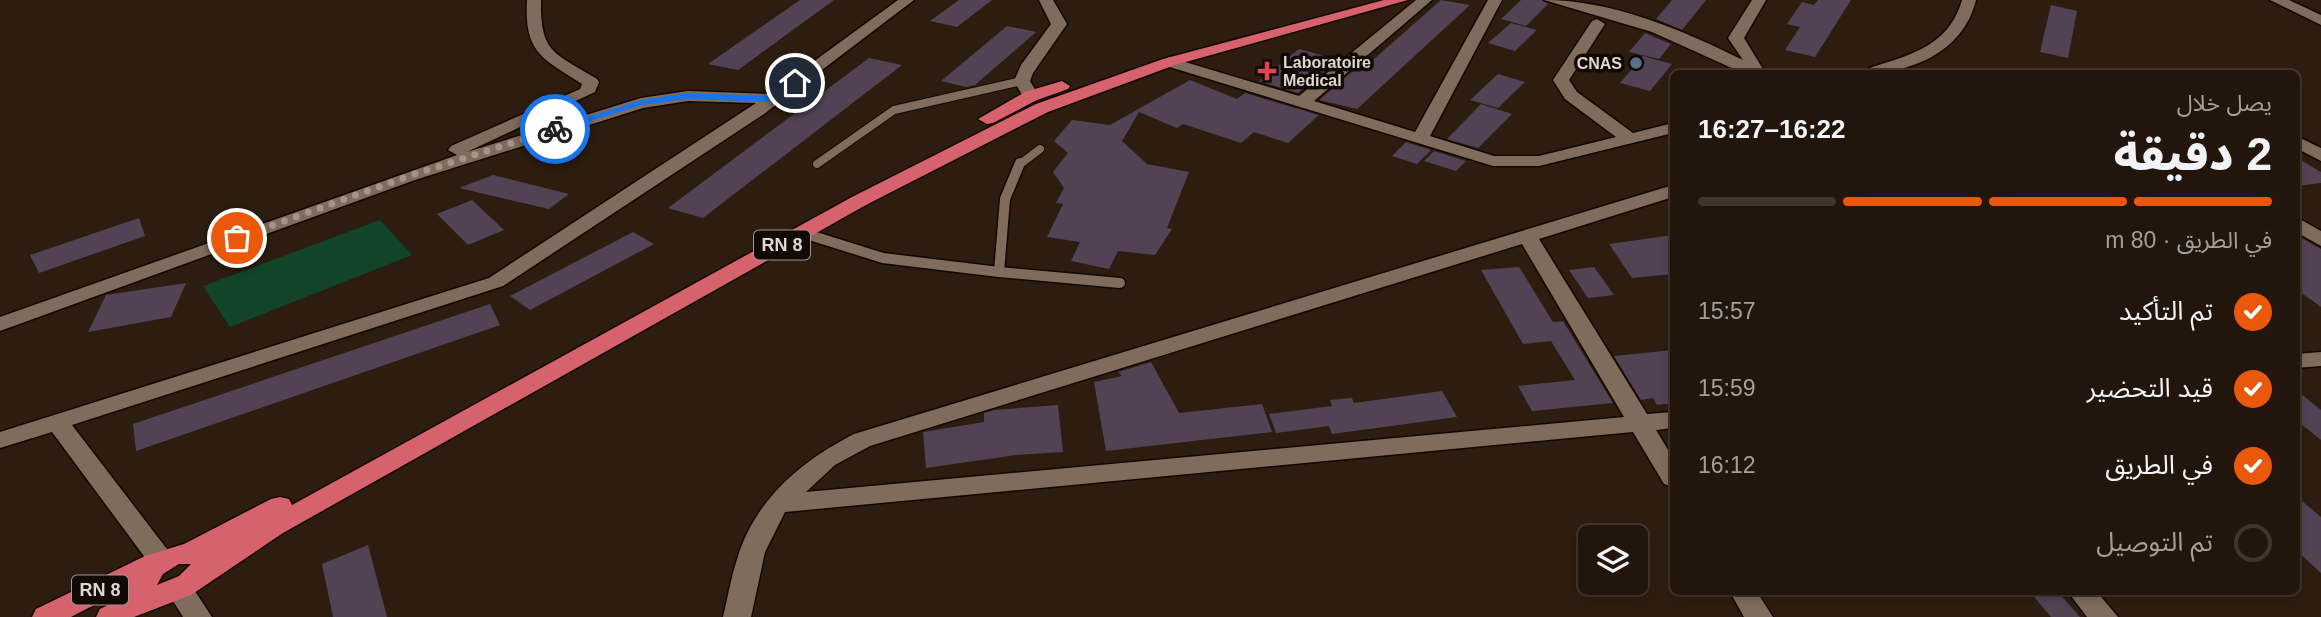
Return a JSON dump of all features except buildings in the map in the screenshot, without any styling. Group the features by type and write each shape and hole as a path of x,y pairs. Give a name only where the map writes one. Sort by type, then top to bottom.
{"highway":[{"name":"RN 8","path":"189,572 255,520 1026,89 1357,0"},
{"name":"RN 8","path":"189,572 803,233 1042,107 1169,62 1401,0"},
{"name":"RN 8","path":"46,617 158,562"},
{"path":"158,562 189,572 148,597 141,594 143,580 158,562"},
{"name":"RN 8","path":"110,617 148,597"}],"street":[{"path":"409,176 482,137 587,92 591,82 545,55 531,27 534,0"},
{"path":"0,440 496,282 773,99 907,0"},
{"path":"1026,89 1025,69 1055,34 1059,24 1046,0"},
{"path":"1301,103 1425,0"},
{"path":"1420,139 1495,0"},
{"path":"1551,0 1649,23 1686,37 1751,70"},
{"path":"1756,70 1736,38 1759,0"},
{"path":"2277,0 2321,21"},
{"path":"2292,0 2321,14"},
{"path":"1878,70 1946,44 1957,33 1967,14 1965,1"},
{"path":"1597,24 1561,80 1570,95 1630,139"},
{"path":"1169,62 1493,160 1539,161 1670,129"},
{"path":"0,324 409,176 641,103 688,96 773,99"},
{"path":"2300,143 2321,156"},
{"path":"737,617 752,552 777,504 826,459 862,440 1670,192"},
{"path":"2300,226 2321,240"},
{"path":"1526,234 1670,473"},
{"path":"2300,361 2321,359"},
{"path":"777,504 1670,420"},
{"path":"57,422 158,562"},
{"path":"189,572 198,617"},
{"path":"1745,595 1759,617"},
{"path":"2084,595 2104,617"}],"lane":[{"path":"817,164 894,110 1026,89"},
{"path":"999,272 999,237 1009,185 1021,162 1040,149"},
{"path":"803,233 883,258 1120,284"}],"green space":[{"path":"380,220 412,255 230,327 203,286"}],"way so far":[{"path":"237,238 409,176 555,129"}],"place":[{"name":"CNAS","path":"1636,63"},
{"name":"Laboratoire Medical","path":"1267,71"}],"route":[{"path":"555,129 641,103 688,96 773,99 795,83"}]}
